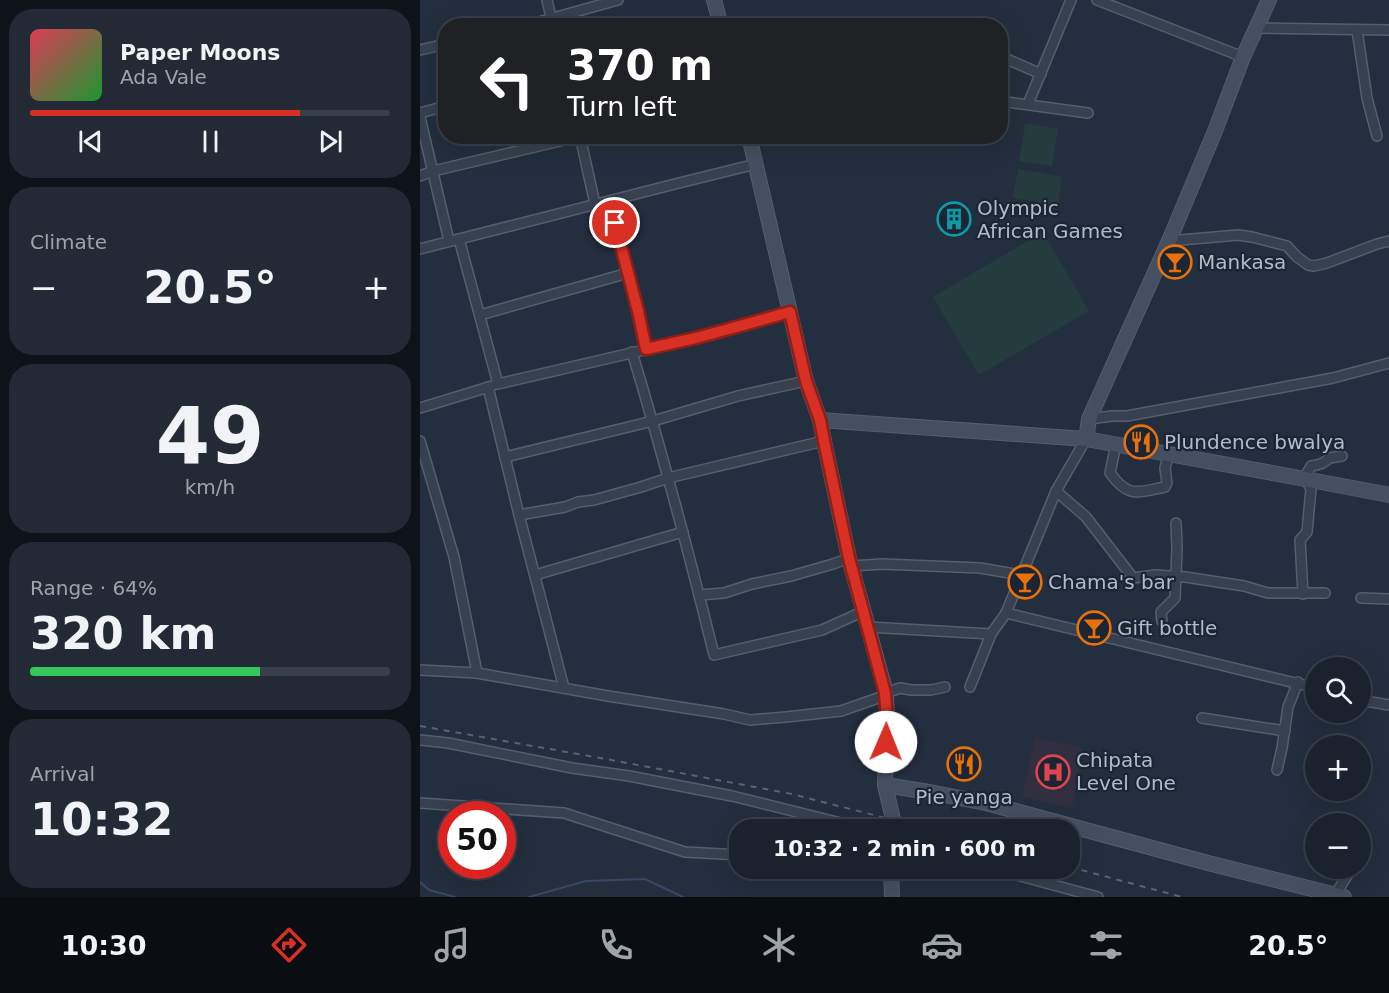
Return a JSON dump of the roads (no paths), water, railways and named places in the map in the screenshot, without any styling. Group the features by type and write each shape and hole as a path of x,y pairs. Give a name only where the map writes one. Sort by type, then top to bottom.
{"street":[{"path":"547,0 551,18"},
{"path":"564,18 618,0"},
{"path":"714,0 719,18"},
{"path":"1028,104 1071,0"},
{"path":"1097,0 1243,57"},
{"path":"970,687 991,634 1006,613 1056,491 1086,439 1089,419 1169,241 1243,57 1269,0"},
{"path":"1257,28 1389,30"},
{"path":"1357,30 1367,98 1377,135"},
{"path":"420,50 438,47"},
{"path":"1008,60 1041,74"},
{"path":"1008,102 1088,113"},
{"path":"438,109 420,115 433,171 480,315 505,457 564,688"},
{"path":"420,176 550,144"},
{"path":"582,144 595,204"},
{"path":"751,144 806,381 820,420 850,562 885,693 887,720 885,785 893,819"},
{"path":"420,249 756,164"},
{"path":"609,201 646,349"},
{"path":"1169,241 1238,235 1252,237 1287,246 1297,258 1314,266 1389,241"},
{"path":"480,315 628,273"},
{"path":"420,408 493,386 696,338 790,312"},
{"path":"632,352 683,532 714,655 822,630 864,611"},
{"path":"1089,419 1127,416 1333,378 1389,363"},
{"path":"505,457 652,421 738,396 806,381"},
{"path":"820,420 1086,439 1389,495"},
{"path":"420,441 454,557 477,673"},
{"path":"519,515 566,507 578,502 641,488 668,478 824,441"},
{"path":"1116,444 1110,473 1127,491 1132,492 1165,487 1168,453"},
{"path":"1305,479 1311,466 1326,462 1329,458 1342,456"},
{"path":"1303,594 1300,540 1306,532 1311,489 1305,479"},
{"path":"1056,491 1086,517 1133,578 1155,575 1185,577 1244,586 1268,593 1325,593"},
{"path":"1162,621 1161,612 1175,598 1176,524"},
{"path":"535,575 683,532"},
{"path":"699,595 724,593 833,564 850,562 980,568 1022,575"},
{"path":"1361,598 1389,599"},
{"path":"1006,613 1305,684"},
{"path":"868,627 991,634"},
{"path":"420,670 477,673 750,720 841,711 900,688 931,690 945,687"},
{"path":"1277,770 1288,707 1298,682"},
{"path":"1371,702 1389,705"},
{"path":"1202,718 1285,731"},
{"path":"420,740 448,742 572,768 629,776 720,794 824,819"},
{"path":"885,785 986,803 1340,896 1347,879"},
{"path":"420,803 564,813 685,852 729,854"},
{"path":"891,879 892,897"},
{"path":"1031,879 1098,897"}],"waterway":[{"path":"529,897 586,881 645,879 683,897"},
{"path":"420,882 429,890 455,897"}],"railway":[{"path":"420,726 792,794 889,819"},
{"path":"1080,870 1182,897"}],"place":[{"name":"Olympic African Games","path":"954,219"},
{"name":"Mankasa","path":"1175,262"},
{"name":"Plundence bwalya","path":"1141,442"},
{"name":"Chama's bar","path":"1025,582"},
{"name":"Gift bottle","path":"1094,628"},
{"name":"Pie yanga","path":"964,764"},
{"name":"Chipata Level One","path":"1053,772"}]}
